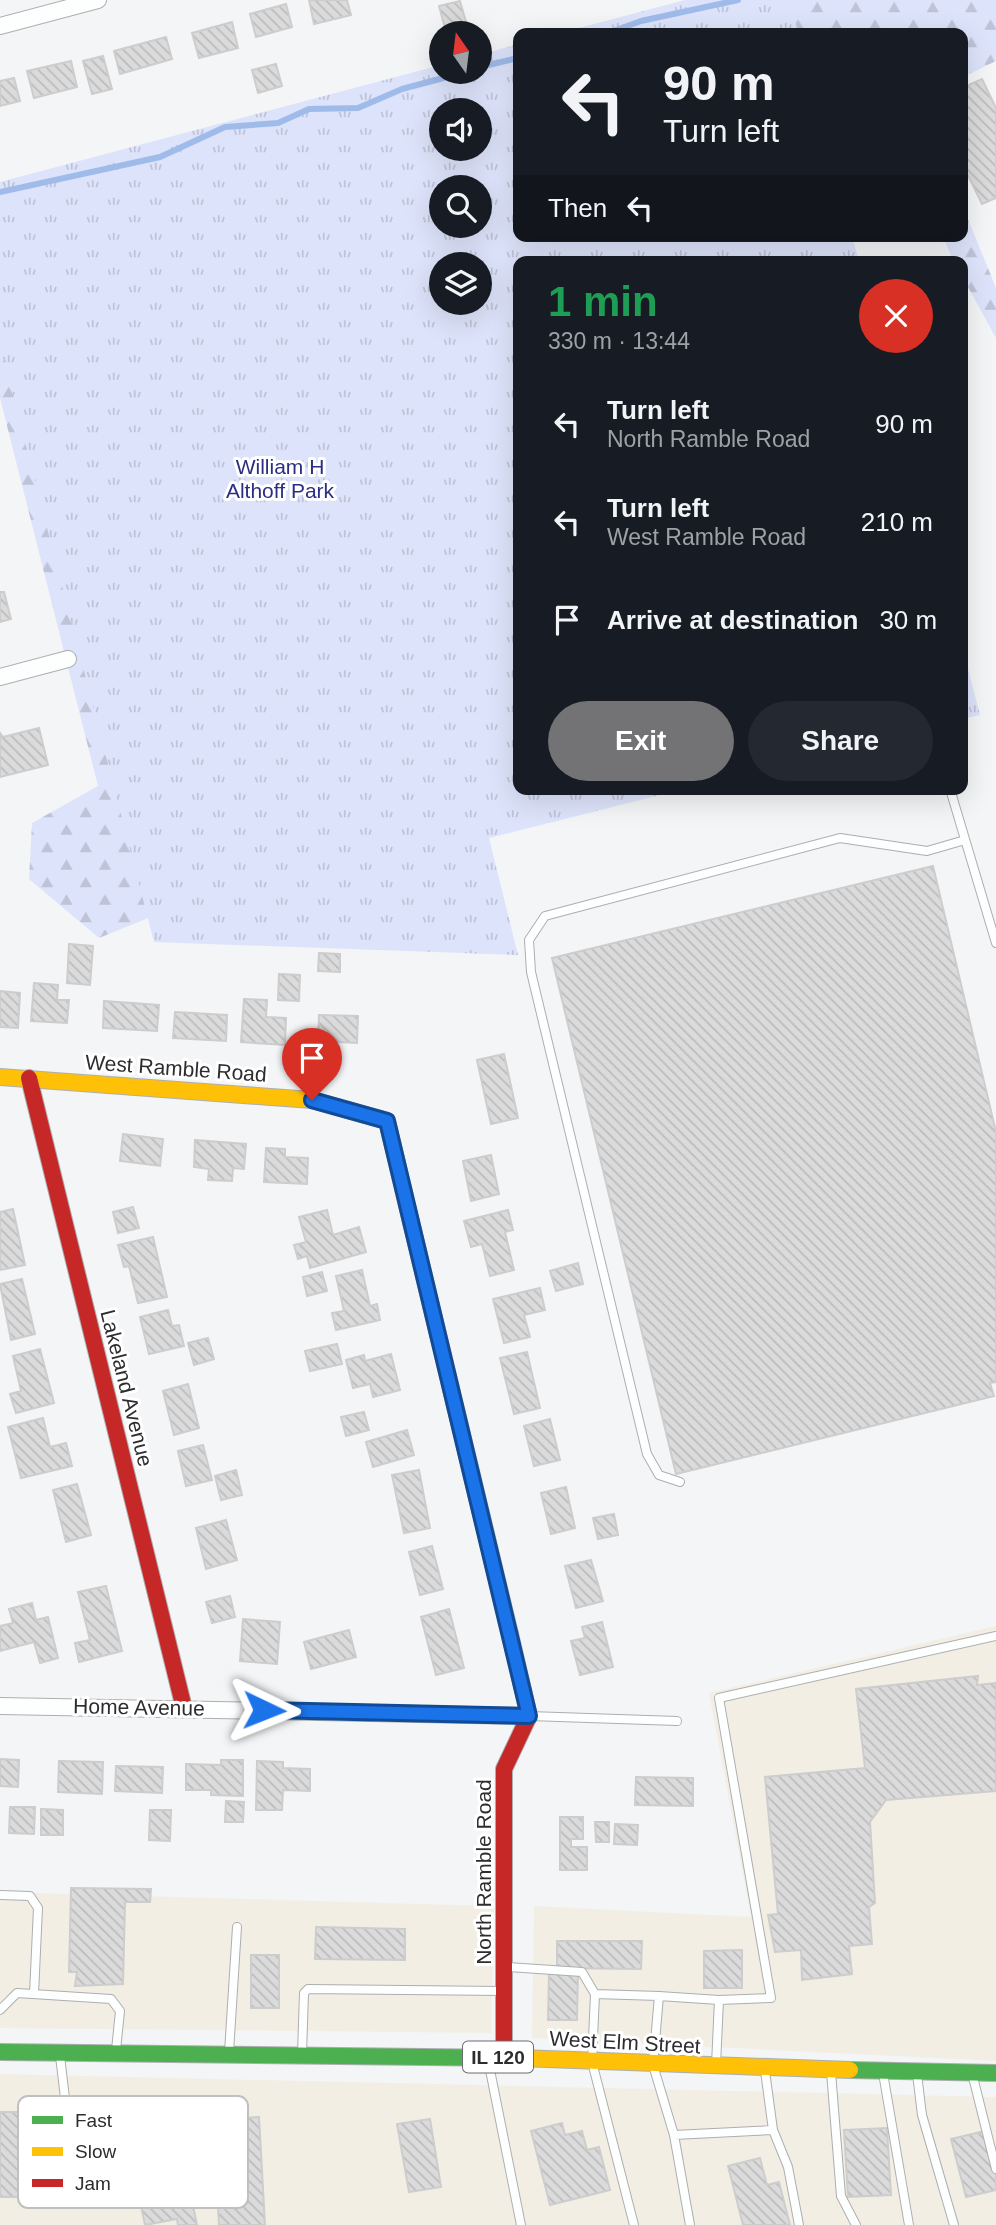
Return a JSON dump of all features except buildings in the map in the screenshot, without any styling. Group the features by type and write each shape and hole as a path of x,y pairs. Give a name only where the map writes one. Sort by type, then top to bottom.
{"street":[{"path":"0,26 98,0"},
{"path":"0,677 68,659"},
{"name":"West Ramble Road","path":"0,1077 312,1100 387,1121 529,1716"},
{"name":"Lakeland Avenue","path":"29,1078 184,1708"},
{"name":"Home Avenue","path":"0,1706 529,1716"},
{"name":"North Ramble Road","path":"504,2057 503,1769 529,1716"},
{"name":"West Elm Street","path":"0,2052 504,2057 653,2065 996,2073"}],"lane":[{"path":"952,795 996,943"},
{"path":"680,1482 659,1475 647,1454 531,972 530,940 545,916 840,838 927,850 965,840"},
{"path":"595,1994 719,2000 771,1998 719,1698 996,1636"},
{"path":"529,1716 677,1721"},
{"path":"0,1895 30,1896 38,1908 34,1994"},
{"path":"229,2054 237,1927"},
{"path":"504,1967 582,1972 595,1994 592,2062 634,2225"},
{"path":"302,2055 304,1993 308,1989 504,1991"},
{"path":"0,2010 17,1993 111,1999 120,2011 116,2053"},
{"path":"659,1996 653,2065 674,2135 690,2225"},
{"path":"715,2067 719,2000"},
{"path":"59,2053 64,2096"},
{"path":"487,2057 521,2225"},
{"path":"765,2068 773,2130 788,2167 799,2225"},
{"path":"831,2069 841,2196 856,2225"},
{"path":"883,2070 909,2225"},
{"path":"916,2071 922,2115 954,2225"},
{"path":"971,2072 996,2169"},
{"path":"674,2135 773,2130"}],"shaded area":[{"path":"996,1626 996,2061 532,2038 534,1906 751,1917 709,1693"},
{"path":"0,1892 494,1906 491,2033 0,2028"},
{"path":"0,2074 996,2097 996,2225 0,2225"}],"green space":[{"path":"685,0 790,0 797,28 579,28"},
{"path":"763,0 996,0 996,61 968,75 968,28 659,28"},
{"name":"William H Althoff Park","path":"513,45 513,242 854,242 858,256 513,256 513,795 660,795 489,838 518,955 154,942 0,346 0,182 429,68 429,84 492,84 492,52"},
{"path":"0,205 158,914 99,938 29,879 32,823 98,786 0,398"},
{"path":"968,219 996,288 996,338 968,287 968,256 951,256 945,242 968,242"},
{"path":"968,669 980,715 968,718"}],"waterway":[{"path":"622,28 641,21 738,0"},
{"path":"492,64 513,59"},
{"path":"0,192 160,157 225,127 278,123 309,109 358,108 402,89 429,82"}],"traffic: fast":[{"path":"411,1222 510,1634"},
{"path":"0,2052 519,2058"},
{"path":"850,2070 996,2073"}],"traffic: slow":[{"path":"0,1077 312,1100 387,1121 411,1222"},
{"path":"519,2058 850,2070"}],"traffic: jam":[{"path":"29,1078 184,1708"},
{"path":"504,2057 504,1769 529,1716 510,1634"}],"route":[{"path":"264,1710 529,1716 387,1121 312,1100"}]}
